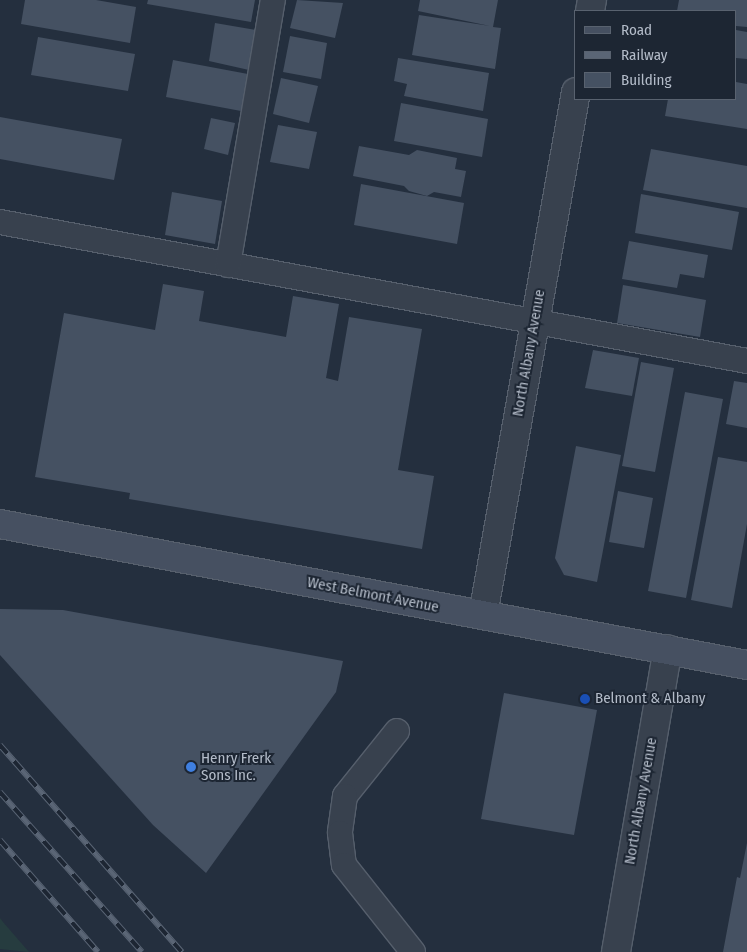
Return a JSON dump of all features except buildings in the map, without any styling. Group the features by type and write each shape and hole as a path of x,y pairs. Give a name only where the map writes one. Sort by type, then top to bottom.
{"main road":[{"name":"West Belmont Avenue","path":"0,524 747,665"}],"street":[{"name":"North Albany Avenue","path":"483,615 575,100"},
{"name":"North Albany Avenue","path":"616,952 668,650"}],"lane":[{"path":"228,265 273,0"},
{"path":"0,222 747,361"},
{"path":"396,731 345,796 340,833 344,865 413,952"}],"green space":[{"path":"0,918 3,922 29,952 0,949"}],"railway":[{"path":"0,745 182,952"},
{"path":"0,792 142,952"},
{"path":"0,840 98,952"}],"place":[{"name":"Belmont & Albany","path":"585,699"},
{"name":"Henry Frerk Sons Inc.","path":"191,767"}]}
